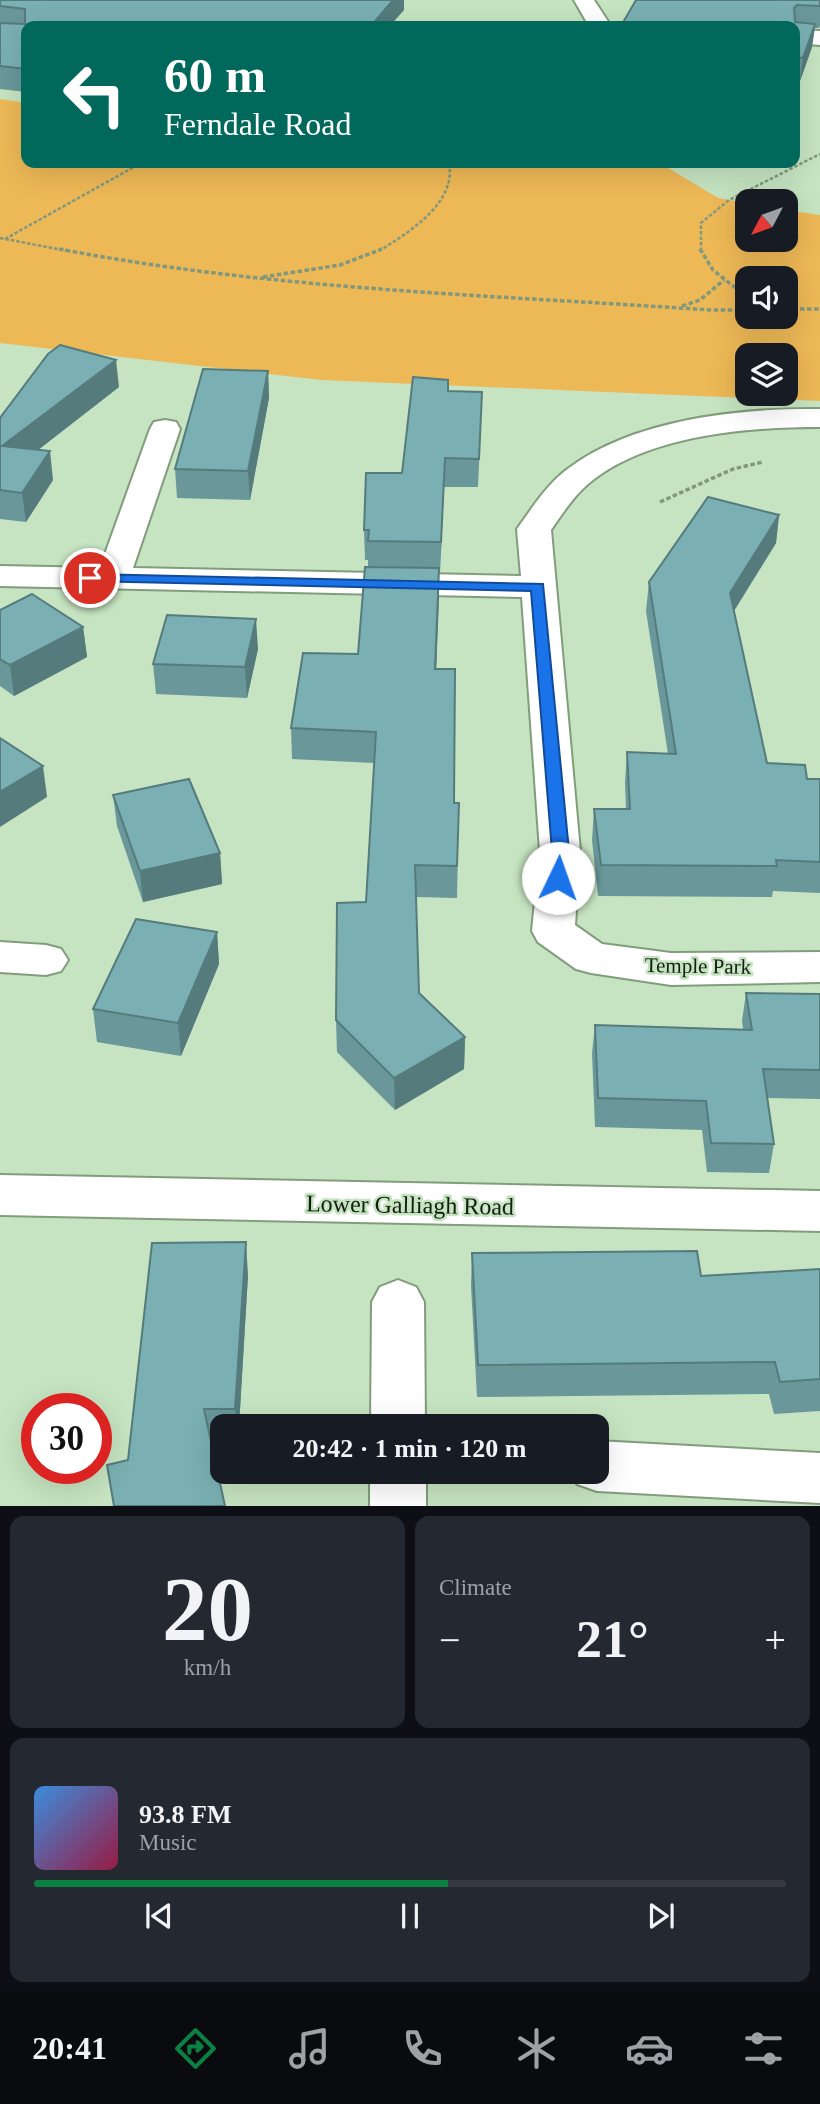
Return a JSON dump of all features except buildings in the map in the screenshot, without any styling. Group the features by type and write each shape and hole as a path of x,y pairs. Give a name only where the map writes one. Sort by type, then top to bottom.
{"street":[{"path":"584,0 597,21"},
{"path":"800,36 820,38"},
{"name":"Temple Park","path":"820,418 795,417 684,431 615,454 578,475 534,528 560,851 553,931 591,958 658,968 820,967"},
{"path":"113,579 165,429"},
{"path":"0,576 538,587"},
{"path":"0,957 46,960"},
{"name":"Lower Galliagh Road","path":"0,1195 511,1208 820,1211"},
{"path":"398,1302 398,1414"},
{"path":"609,1467 820,1478"},
{"path":"398,1484 398,1506"}],"path":[{"path":"800,164 820,154"},
{"path":"3,239 132,168"},
{"path":"259,278 322,269 367,258 419,225 435,207 451,168"},
{"path":"735,288 713,270 699,248 701,223 729,200 792,168"},
{"path":"3,239 111,259 259,278 675,308 735,310"},
{"path":"675,308 694,304 706,297 724,279"},
{"path":"798,309 820,309"},
{"path":"660,502 733,469 767,461"}],"shaded area":[{"path":"0,99 21,102 21,168 668,168 718,198 735,201 735,252 798,252 798,212 820,215 820,401 798,400 798,343 735,343 735,397 322,380 0,343"}],"route":[{"path":"90,578 538,587 560,851 558,878"}]}
